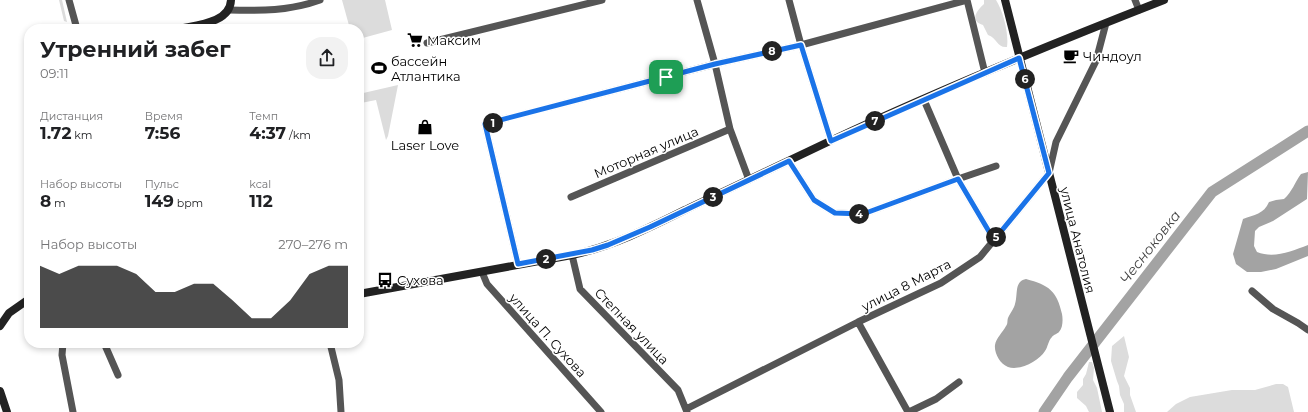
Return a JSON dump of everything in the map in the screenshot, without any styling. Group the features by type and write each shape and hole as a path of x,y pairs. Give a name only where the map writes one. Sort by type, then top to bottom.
{"street":[{"path":"70,0 76,24"},
{"path":"229,10 287,9 310,4 320,0"},
{"path":"427,43 602,0"},
{"path":"697,0 715,64 730,129 749,180"},
{"path":"789,0 801,45 831,141"},
{"path":"518,264 485,124 715,64 801,45 967,0 985,73"},
{"name":"улица Анатолия","path":"1005,0 1110,412"},
{"path":"1135,0 1139,10"},
{"path":"364,293 592,250 626,238 831,141 1019,58 1164,0"},
{"path":"200,24 223,16 229,10 231,1"},
{"name":"улица 8 Марта","path":"686,410 858,322 941,283 980,257 1049,173 1056,142 1096,61 1106,23"},
{"path":"924,100 958,179 994,240"},
{"name":"Моторная улица","path":"571,197 730,129"},
{"path":"789,161 814,200 835,213 863,214 996,166"},
{"name":"Степная улица","path":"572,254 580,290 678,390 686,410"},
{"name":"улица П. Сухова","path":"482,272 487,284 601,412"},
{"path":"1252,292 1273,309 1308,330"},
{"path":"0,326 9,314 24,303"},
{"path":"858,322 909,412 936,399 959,382"},
{"path":"63,348 62,355 73,412"},
{"path":"106,348 118,375"},
{"path":"331,348 339,380 341,412"},
{"path":"0,391 7,412"}],"shaded area":[{"path":"59,0 62,0 67,22 64,21"},
{"path":"342,0 385,0 392,30 364,38 364,24 349,24"},
{"path":"984,0 996,0 999,5 1006,29 1007,47 1001,46 988,35 983,25 976,21 975,18 977,12 984,4"},
{"path":"398,85 386,140 376,100 364,102 364,93"},
{"path":"1308,172 1307,199 1273,221 1259,227 1255,231 1254,246 1257,252 1270,255 1296,250 1308,245 1308,256 1276,269 1261,272 1247,272 1236,264 1233,254 1243,219 1261,212 1269,202 1284,199 1301,174"},
{"path":"1026,279 1041,284 1051,290 1060,306 1062,323 1060,330 1053,336 1042,355 1034,362 1018,368 1013,368 1005,366 1000,361 995,351 995,345 998,337 1007,325 1008,318 1016,300 1018,285 1022,280"},
{"path":"1124,336 1129,357 1124,376 1130,388 1130,395 1136,412 1124,412 1124,404 1120,395 1119,386 1111,361 1112,346"},
{"path":"1089,362 1092,362 1094,368 1093,380 1097,388 1102,412 1089,412 1086,406 1077,398 1077,392 1083,385 1083,379"},
{"path":"1276,384 1283,384 1288,387 1294,412 1167,412 1176,404 1190,397 1232,390 1255,390"}],"waterway":[{"name":"Чесноковка","path":"1044,412 1068,377 1212,192 1308,131"}],"place":[{"name":"Максим","path":"415,40"},
{"name":"Чиндоул","path":"1071,56"},
{"name":"бассейн Атлантика","path":"379,68"},
{"name":"Laser Love","path":"425,127"},
{"name":"Сухова","path":"385,280"}],"route":[{"path":"801,45 831,141 1019,58 1049,173 994,240 958,179 863,214 835,213 814,200 789,161 650,227 608,245 592,250 518,264 485,124 666,77 715,64 801,45"}]}
